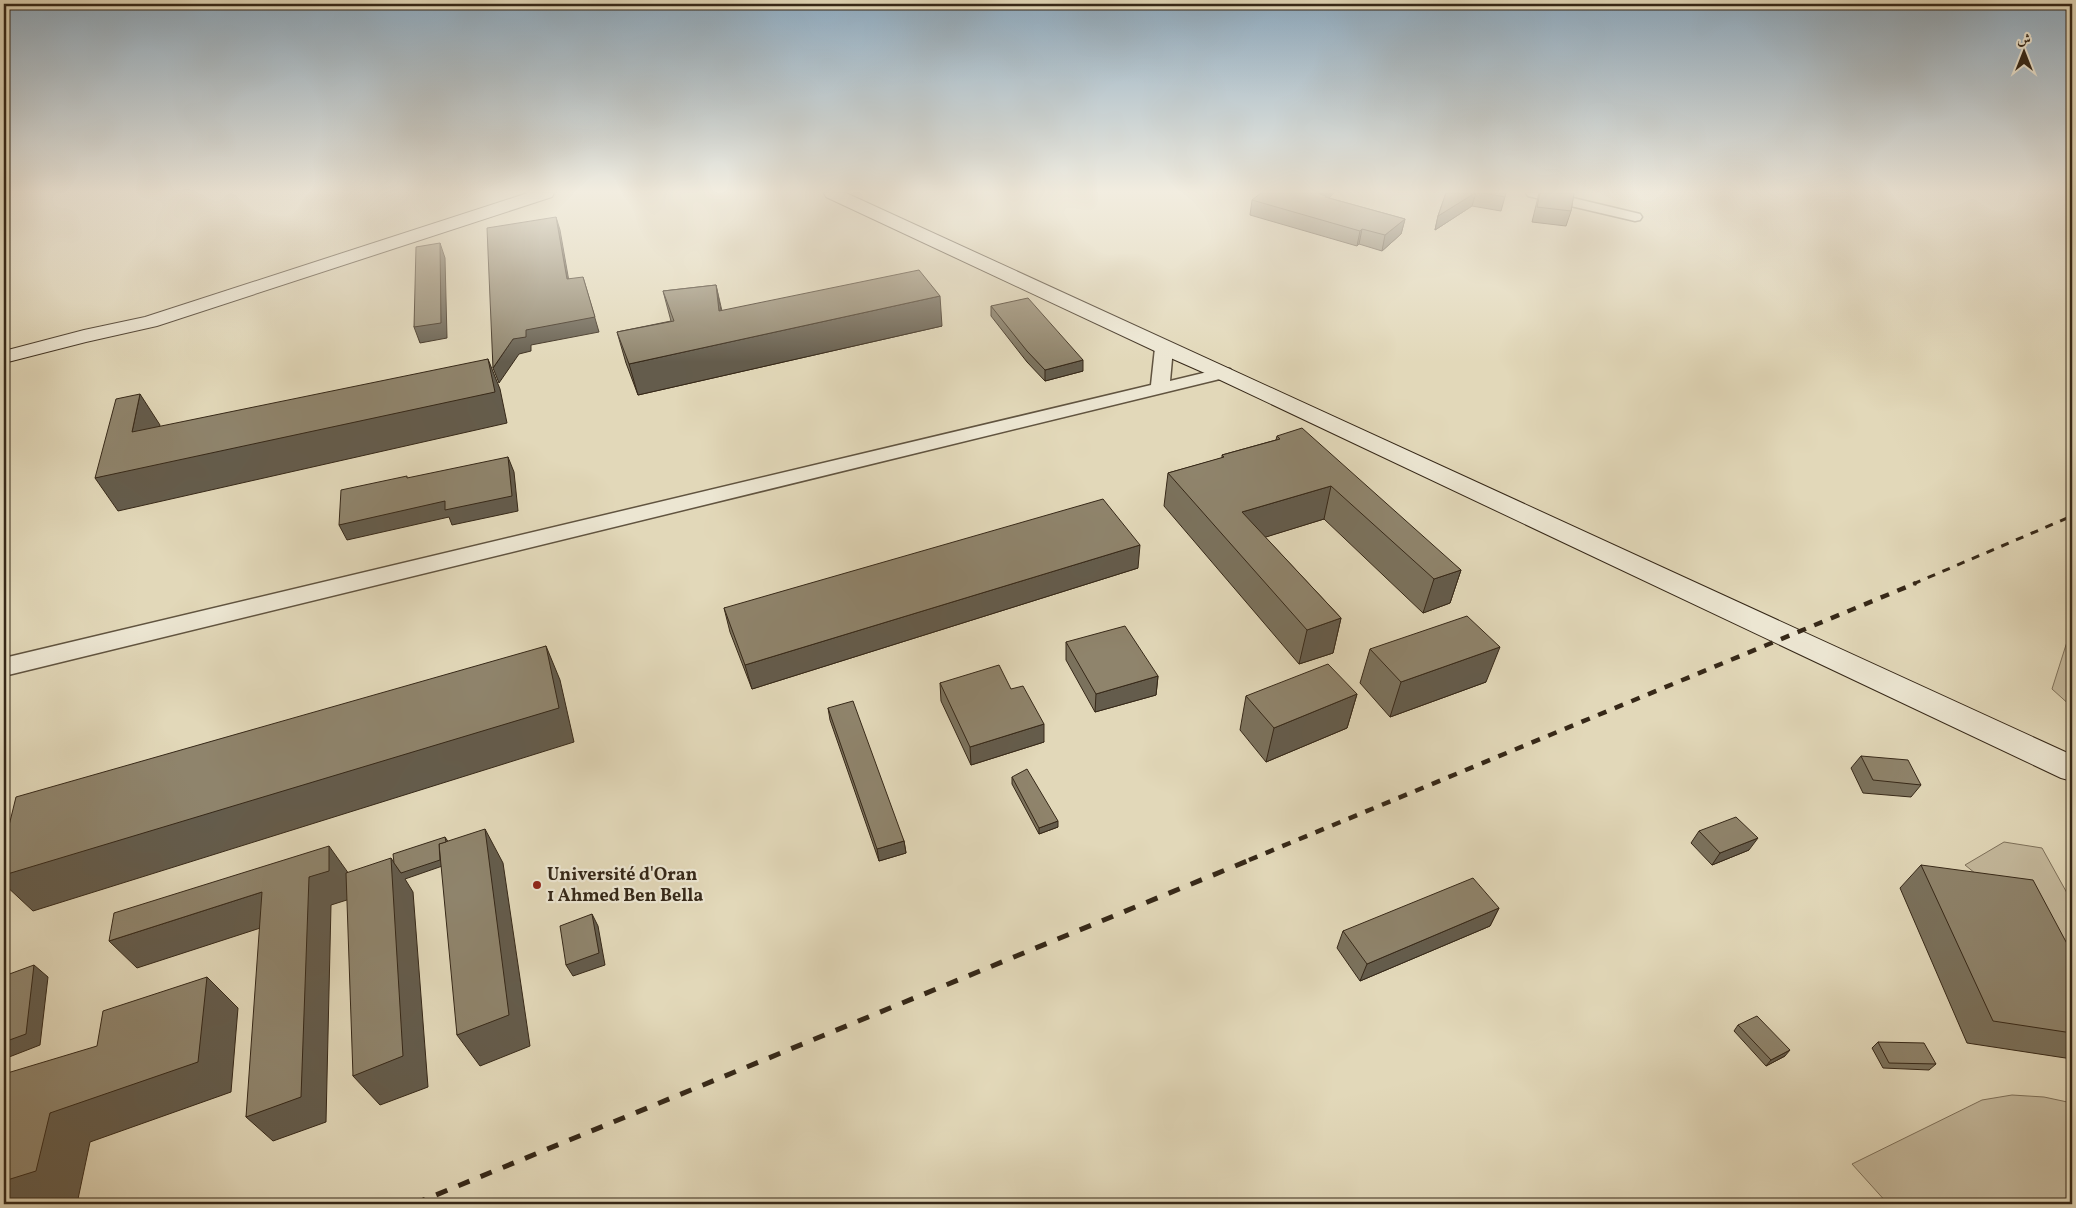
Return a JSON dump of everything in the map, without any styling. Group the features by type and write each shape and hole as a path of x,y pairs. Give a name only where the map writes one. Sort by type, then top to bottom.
{"main road":[{"path":"84,336 127,316 336,249"},
{"path":"4,357 84,336 150,322 373,249"},
{"path":"953,249 1164,348 1224,372 2072,769"}],"street":[{"path":"1160,388 1164,348"},
{"path":"4,667 1224,372"}],"shaded area":[{"path":"2072,626 2072,707 2052,689"},
{"path":"2004,842 2042,848 2072,902 2072,1013 2017,907 1965,865"},
{"path":"2012,1095 2044,1097 2072,1103 2072,1204 1888,1204 1852,1164 1982,1100"}],"building":[{"path":"416,249 440,249 441,323 414,327"},
{"path":"488,249 562,249 567,279 583,277 595,317 526,330 526,337 513,339 493,368"},
{"path":"919,270 940,296 629,364 617,332 674,321 663,291 716,285 719,311"},
{"path":"1028,298 1083,360 1045,370 1027,351 991,306"},
{"path":"488,359 495,392 95,478 116,399 140,394 132,432"},
{"path":"1302,428 1461,570 1434,579 1331,486 1242,512 1341,618 1307,630 1168,473 1224,457 1222,455 1280,439 1277,436"},
{"path":"508,457 512,496 445,510 445,501 339,525 341,490"},
{"path":"1103,499 1140,545 745,665 724,608"},
{"path":"1467,616 1500,647 1401,682 1370,649"},
{"path":"1125,626 1158,676 1096,694 1066,642"},
{"path":"546,646 559,708 4,875 4,846 16,797"},
{"path":"1328,664 1357,694 1274,728 1246,696"},
{"path":"999,665 1011,689 1023,686 1044,724 970,747 940,683"},
{"path":"853,701 904,841 877,849 828,708"},
{"path":"1861,756 1908,760 1921,785 1873,780"},
{"path":"1027,769 1058,821 1039,828 1012,777"},
{"path":"1736,817 1758,838 1720,853 1699,831"},
{"path":"485,829 509,1015 457,1035 439,844"},
{"path":"445,837 446,842 439,844 440,860 401,873 394,863 393,854"},
{"path":"329,846 329,871 309,877 301,1097 246,1117 262,892 109,941 114,913"},
{"path":"391,858 403,1056 353,1076 346,873"},
{"path":"1921,865 2033,880 2072,953 2072,1033 1993,1021"},
{"path":"1473,878 1499,908 1367,964 1343,931"},
{"path":"592,914 599,953 566,965 560,926"},
{"path":"34,965 26,1034 4,1042 4,976"},
{"path":"207,977 198,1062 50,1113 36,1171 4,1181 4,1074 97,1046 103,1011"},
{"path":"1757,1016 1790,1050 1771,1060 1738,1025"},
{"path":"1878,1042 1924,1043 1936,1064 1889,1063"}],"railway":[{"path":"1913,584 2072,516"},
{"path":"1249,860 1916,583"},
{"path":"414,1204 1252,859"}],"place":[{"name":"Université d'Oran 1 Ahmed Ben Bella","path":"537,885"}]}
